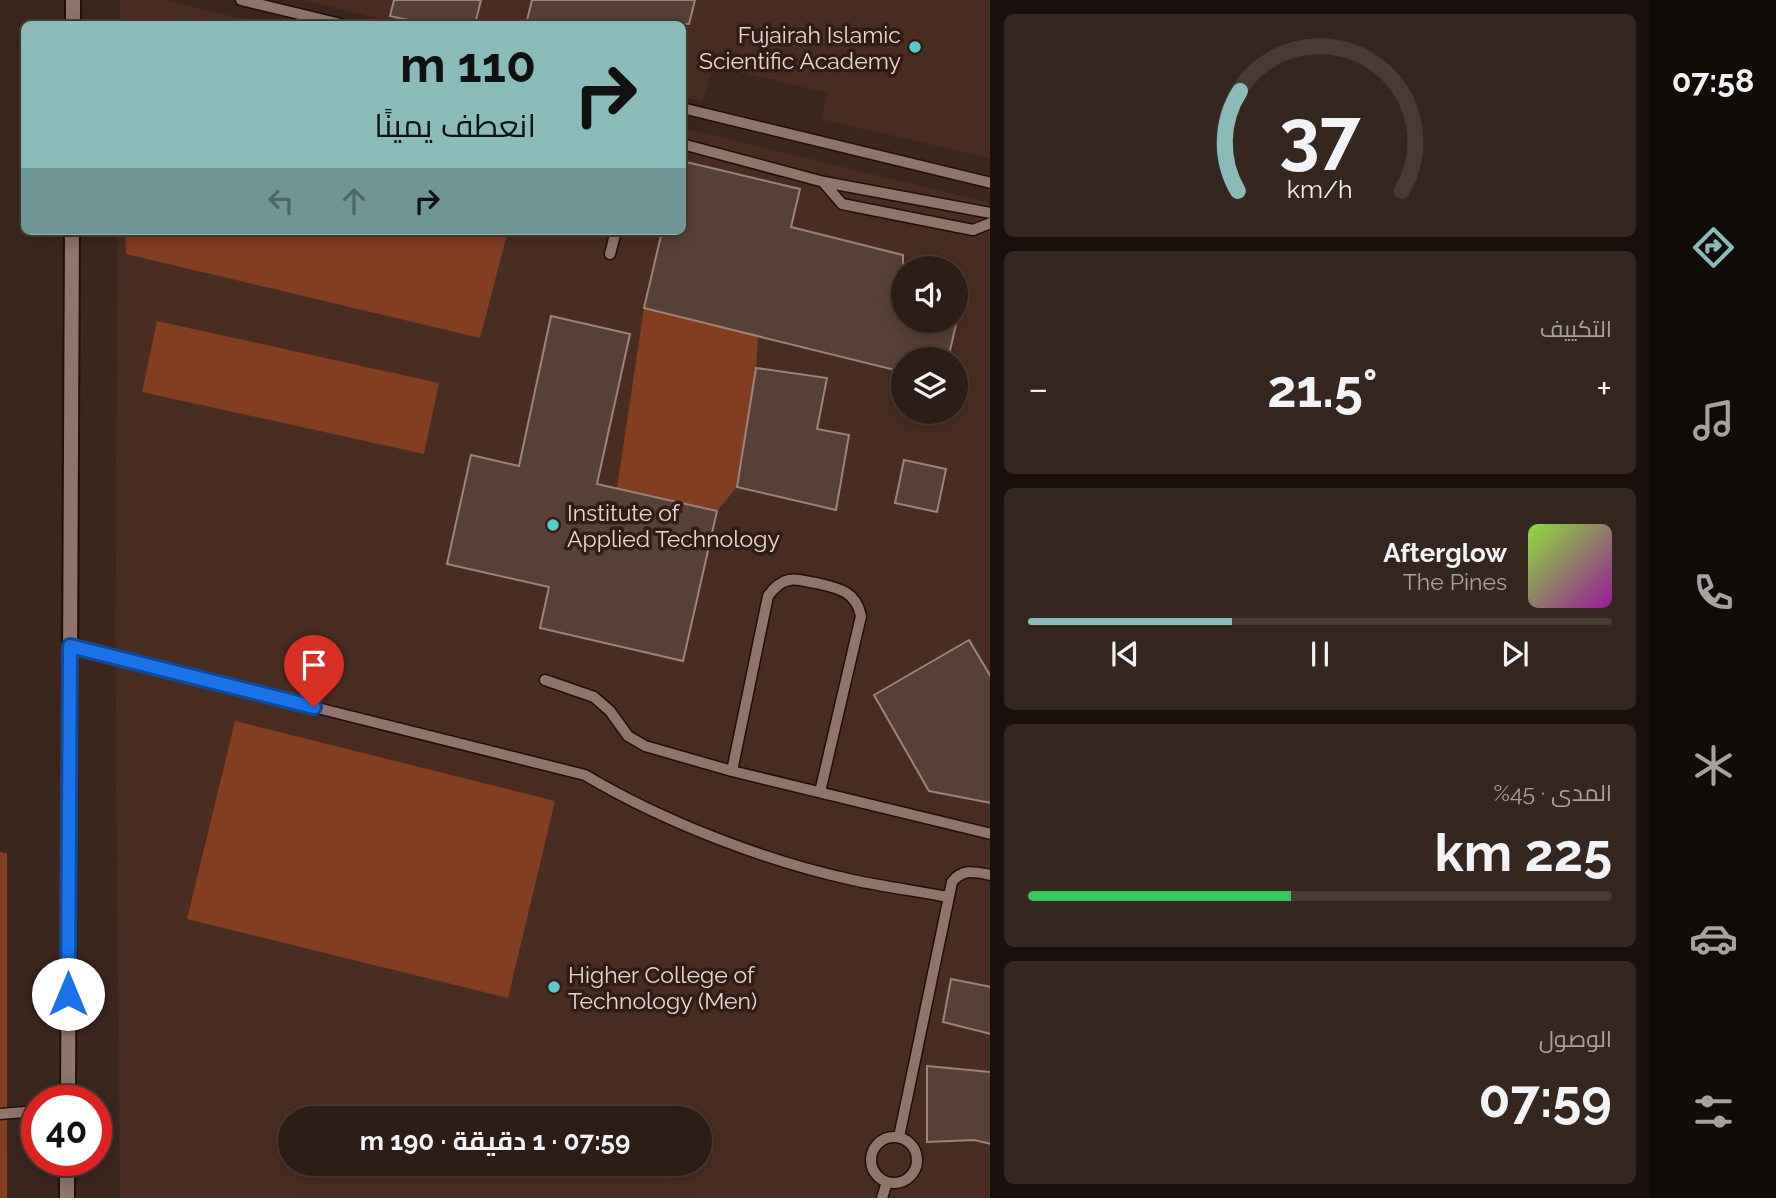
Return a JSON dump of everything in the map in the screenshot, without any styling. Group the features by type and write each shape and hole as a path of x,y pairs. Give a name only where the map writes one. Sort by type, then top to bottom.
{"street":[{"path":"73,0 73,21"},
{"path":"68,1085 72,235"},
{"path":"67,1176 67,1198"}],"lane":[{"path":"241,0 328,21"},
{"path":"686,109 990,183"},
{"path":"686,145 824,182 990,213"},
{"path":"824,182 842,204 973,230 990,223"},
{"path":"610,254 614,235"},
{"path":"732,771 768,597 779,583 788,580 797,579 838,588 854,598 861,616 820,792"},
{"path":"70,646 585,775 620,796 727,841 853,880 948,897"},
{"path":"545,680 594,697 610,711 628,736 645,746 732,771 990,834"},
{"path":"899,1137 952,882 967,871 990,875"},
{"path":"0,1114 21,1112"},
{"path":"899,1137 912,1146 917,1162 910,1176 895,1183 887,1182 874,1173 870,1158 877,1143 883,1139 899,1137"},
{"path":"882,1198 887,1182"}],"shaded area":[{"path":"120,0 165,0 252,21 120,21"},
{"path":"303,0 990,0 990,158 821,119 828,93 713,66 702,102 686,98 686,21 387,21"},
{"path":"686,129 990,203 990,1198 120,1198 115,640 118,235 686,235"},
{"path":"125,235 507,235 480,338 126,254"},
{"path":"644,308 758,336 756,368 737,487 717,511 617,488"},
{"path":"157,321 439,383 424,454 142,392"},
{"path":"235,721 555,801 508,998 187,919"},
{"path":"0,852 7,853 7,1198 0,1198"}],"building":[{"path":"394,0 481,0 476,21 412,21 390,16"},
{"path":"532,0 695,0 689,24 686,24 686,21 527,21"},
{"path":"686,162 800,189 791,227 903,255 891,256 891,333 954,333 951,347 891,347 891,369 644,308 661,235 686,235"},
{"path":"551,316 630,334 597,484 717,511 683,661 540,628 549,587 447,564 471,455 519,466"},
{"path":"756,368 827,378 817,429 849,435 836,510 737,487"},
{"path":"904,460 946,469 937,512 895,503"},
{"path":"969,640 990,675 990,803 929,791 874,695"},
{"path":"951,979 990,987 990,1034 943,1022"},
{"path":"927,1066 990,1072 990,1144 974,1140 927,1142"}],"place":[{"name":"Fujairah Islamic Scientific Academy","path":"915,47"},
{"name":"Institute of Applied Technology","path":"553,525"},
{"name":"Higher College of Technology (Men)","path":"554,987"}],"route":[{"path":"68,994 70,646 314,707"}]}
